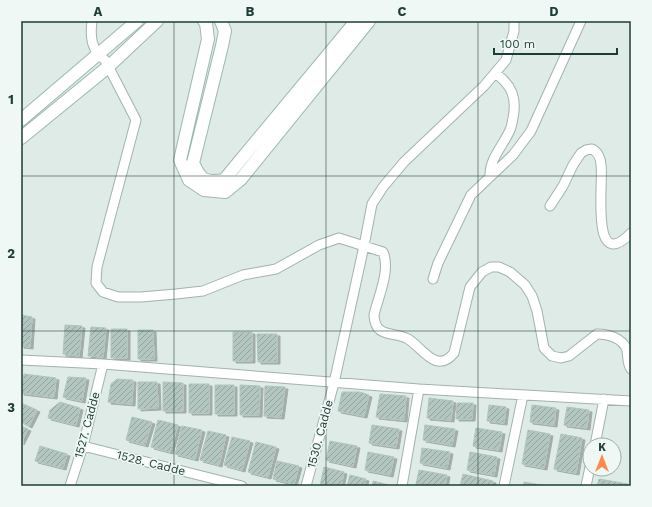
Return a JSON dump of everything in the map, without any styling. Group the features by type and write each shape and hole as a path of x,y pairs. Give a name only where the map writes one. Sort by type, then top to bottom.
{"street":[{"path":"92,21 90,37 98,55 105,60 136,120 97,267 96,283 103,292 118,298 203,290 243,275 276,269 319,245 339,238 383,252 386,267 374,316 377,326 384,333 406,338 431,359 438,361 446,359 454,353 470,287 482,272 488,268 495,267 504,269 516,276 529,290 537,311 543,344 549,354 556,357 565,357 573,353 597,334 603,334 624,344 627,351 627,362 631,369"},
{"path":"21,120 137,21"},
{"path":"21,138 108,66 157,21"},
{"path":"204,21 206,22 208,39 180,160 188,180 204,190 225,192 241,179 369,21"},
{"path":"222,21 225,31 222,46 193,162 199,176 211,182 224,180 356,21"},
{"name":"1530. Cadde","path":"306,486 334,383 372,204 383,187 404,162 484,86 506,60 514,31 514,21"},
{"path":"433,279 438,263 467,201 475,190 513,155 529,135 581,21"},
{"path":"490,177 489,169 511,129 515,111 512,90 504,79 495,73"},
{"path":"550,206 581,153 592,149 596,152 602,166 601,215 605,238 610,243 616,243 631,233"},
{"path":"21,360 103,364 419,389 631,401"},
{"name":"1527. Cadde","path":"70,486 83,446 103,364"},
{"path":"402,486 419,389"},
{"path":"504,486 523,395"},
{"path":"597,437 604,399"},
{"name":"1528. Cadde","path":"83,446 242,486"}],"building":[{"path":"21,315 32,317 30,347 21,346"},
{"path":"65,325 82,326 79,356 63,354"},
{"path":"91,327 106,328 103,357 88,356"},
{"path":"111,329 127,329 127,358 111,358"},
{"path":"138,330 153,330 154,359 138,359"},
{"path":"233,332 252,332 252,361 233,361"},
{"path":"257,334 277,334 277,362 258,362"},
{"path":"24,374 56,378 54,397 21,393"},
{"path":"68,377 86,378 82,401 63,397"},
{"path":"117,379 133,380 132,404 108,402 111,384"},
{"path":"138,382 157,382 158,408 138,409"},
{"path":"163,382 183,383 183,411 163,411"},
{"path":"189,384 209,384 209,413 189,413"},
{"path":"215,385 234,385 234,414 215,414"},
{"path":"240,385 260,386 259,415 240,415"},
{"path":"265,386 285,387 281,417 264,416"},
{"path":"342,392 360,392 369,395 364,416 338,411"},
{"path":"380,394 406,396 404,420 376,417"},
{"path":"429,398 453,401 451,420 427,418"},
{"path":"60,402 80,408 76,425 48,418 50,410"},
{"path":"21,403 37,410 29,426 21,422"},
{"path":"457,403 473,403 472,419 456,419"},
{"path":"489,405 506,407 504,423 487,421"},
{"path":"532,405 556,408 554,425 530,422"},
{"path":"567,407 589,410 587,428 564,425"},
{"path":"132,417 152,422 145,445 126,440"},
{"path":"158,420 178,425 170,452 151,447"},
{"path":"372,425 399,429 396,447 369,443"},
{"path":"425,425 455,429 452,445 423,440"},
{"path":"21,426 28,429 21,443"},
{"path":"182,426 202,430 195,459 175,454"},
{"path":"476,428 502,432 499,450 473,446"},
{"path":"528,430 550,434 544,468 522,464"},
{"path":"208,431 226,435 219,465 200,460"},
{"path":"561,434 582,438 576,473 554,469"},
{"path":"232,437 250,441 242,470 224,465"},
{"path":"330,441 357,446 353,466 326,460"},
{"path":"256,442 276,447 268,477 248,472"},
{"path":"40,446 67,454 63,468 35,461"},
{"path":"422,448 450,452 447,468 420,463"},
{"path":"368,452 394,457 390,475 365,470"},
{"path":"470,452 497,457 494,475 467,470"},
{"path":"277,461 299,466 294,484 273,479"},
{"path":"324,467 344,472 341,486 320,486"},
{"path":"419,470 447,475 445,486 426,486 416,484"},
{"path":"463,474 493,481 492,486 460,486"},
{"path":"350,475 366,479 364,486 347,486"},
{"path":"599,479 628,484 627,486 597,486"},
{"path":"373,481 389,485 389,486 372,486"},
{"path":"524,482 547,486 524,486"}]}
